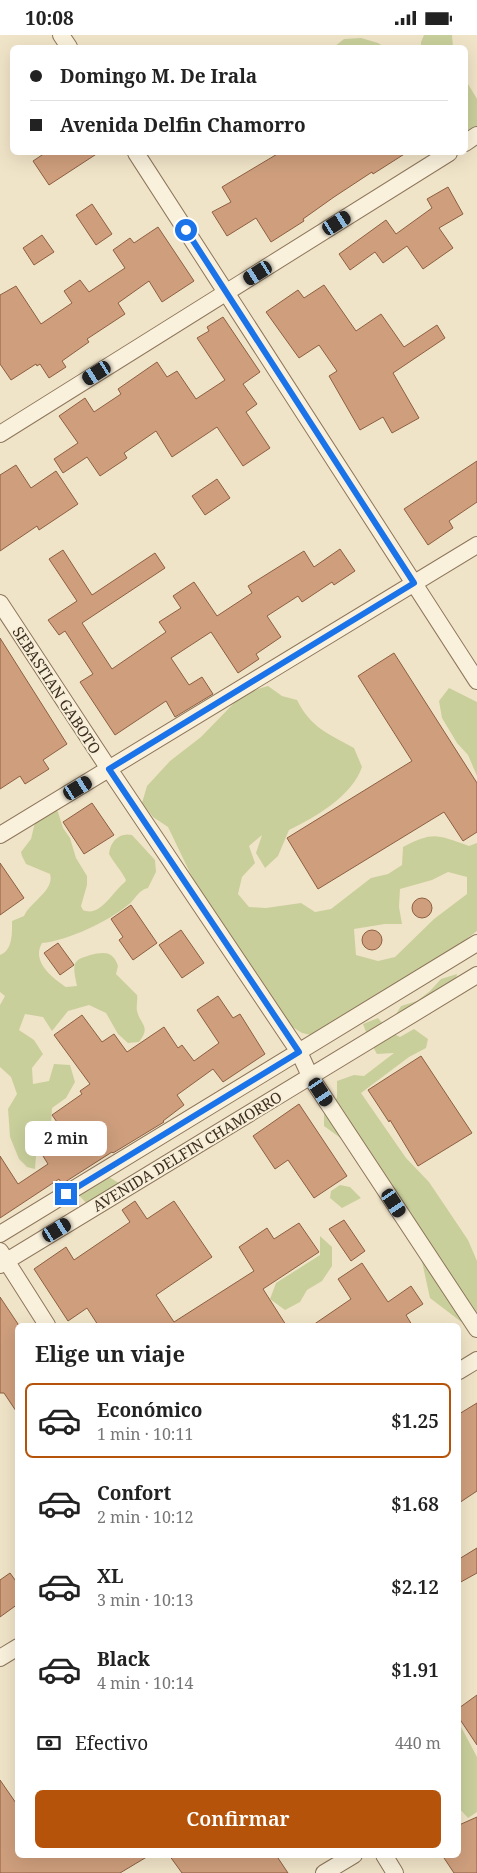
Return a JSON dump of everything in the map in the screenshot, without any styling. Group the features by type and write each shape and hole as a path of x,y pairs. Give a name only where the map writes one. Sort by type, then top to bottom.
{"street":[{"path":"137,155 477,681"},
{"path":"0,434 446,155"},
{"path":"0,835 477,545"},
{"name":"SEBASTIAN GABOTO","path":"0,603 299,1052 310,1076 477,1329"},
{"name":"AVENIDA DELFIN CHAMORRO","path":"0,1234 477,943"},
{"name":"AVENIDA DELFIN CHAMORRO","path":"2,1259 477,975"},
{"path":"2,1259 45,1323"},
{"path":"461,1370 477,1359"},
{"path":"0,1658 15,1649"},
{"path":"324,1873 349,1858"},
{"path":"386,1858 395,1873"}],"green space":[{"path":"424,35 452,35 453,45 421,45"},
{"path":"361,38 381,45 336,45 344,39"},
{"path":"468,84 477,99 477,136 468,140"},
{"path":"268,686 282,696 297,700 302,710 315,724 354,748 362,767 350,787 332,805 289,830 278,856 265,868 256,853 262,835 249,846 255,863 242,877 238,894 249,907 266,908 301,903 315,912 331,909 371,878 388,874 402,865 403,847 413,842 436,836 469,846 477,843 477,931 412,989 320,1037 302,1033 272,1014 192,877 168,827 153,817 142,803 147,786 170,761 201,737 237,700 251,691","holes":["448,872 467,877 467,894 434,919 395,957 378,961 356,955 354,929 385,924 402,924 399,907 400,889 432,880"]},
{"path":"449,688 477,702 477,776 468,755 457,743 442,718 439,701"},
{"path":"54,805 63,828 70,838 76,858 87,876 87,885 81,906 83,910 95,910 101,907 126,880 109,854 113,842 119,837 127,834 132,835 155,860 156,872 148,888 120,911 75,934 42,943 39,950 39,957 45,969 66,987 77,986 74,967 79,959 99,953 107,953 113,957 118,966 116,974 137,995 137,1011 145,1029 143,1037 139,1042 128,1043 118,1034 106,1013 89,1005 68,1011 52,1031 43,1017 25,1014 19,1030 34,1040 43,1054 32,1068 33,1084 49,1081 54,1064 70,1065 75,1082 66,1098 52,1108 50,1143 36,1156 35,1169 27,1167 19,1159 10,1137 8,1109 17,1094 11,1077 0,1067 0,1005 5,996 0,992 0,955 10,945 12,921 24,916 46,891 51,880 50,874 26,864 21,852 31,839 36,818"},
{"path":"457,974 454,992 392,1021 401,1006 417,1001 441,979"},
{"path":"378,1018 390,1032 400,1037 414,1029 428,1039 426,1048 409,1057 361,1093 406,1158 429,1182 468,1240 477,1261 477,1334 430,1298 415,1230 357,1150 324,1126 324,1108 337,1098 337,1081 354,1075 364,1076 394,1053 377,1054 369,1040 363,1024"},
{"path":"104,1174 119,1183 118,1191 88,1205 76,1192"},
{"path":"340,1185 350,1187 361,1198 342,1208 330,1198 331,1191"},
{"path":"320,1236 332,1247 332,1266 322,1281 307,1290 300,1302 285,1310 270,1299 276,1283 320,1255"},
{"path":"461,1727 477,1757 477,1812 468,1818 461,1810"}],"building":[{"path":"42,155 95,155 49,185 33,161"},
{"path":"276,155 403,155 373,174 372,172 334,197 303,219 304,221 271,242 256,218 227,236 212,212 231,202 222,187"},
{"path":"448,187 463,214 439,228 453,248 423,269 407,246 383,263 375,252 350,270 339,254 386,220 396,234 432,208 427,199"},
{"path":"92,204 112,234 96,245 76,215"},
{"path":"158,227 194,281 162,302 149,281 118,303 125,314 87,339 89,342 62,361 66,367 49,378 40,364 37,366 36,364 11,380 0,364 0,295 16,286 41,324 72,303 64,291 80,280 89,292 125,268 113,250 130,238 134,243"},
{"path":"42,235 54,252 34,265 23,248"},
{"path":"324,285 356,331 381,314 404,347 437,325 445,338 393,373 419,418 392,433 383,417 360,430 329,376 337,371 319,345 299,358 266,312 298,290 304,298"},
{"path":"223,317 260,372 243,384 257,404 246,412 270,448 243,466 217,427 172,457 156,431 124,453 127,458 100,476 87,457 63,473 54,459 78,443 59,416 85,398 94,412 121,394 118,389 157,362 167,377 177,371 196,399 225,380 197,338 209,331 207,327"},
{"path":"477,461 477,502 449,521 453,528 428,545 404,509"},
{"path":"16,465 31,488 56,471 78,504 39,530 37,526 0,551 0,475"},
{"path":"217,479 230,498 205,515 192,496"},
{"path":"340,549 355,571 334,585 332,582 302,602 298,596 267,616 281,637 256,654 259,659 238,673 211,632 171,658 189,685 202,677 213,694 175,717 166,701 115,735 80,682 93,674 65,631 59,635 48,620 77,601 49,559 63,550 92,595 155,553 165,568 82,623 112,669 166,632 159,622 181,608 173,596 194,582 217,616 252,593 248,586 304,551 314,567"},
{"path":"0,638 67,744 43,760 49,769 25,784 20,776 0,789"},
{"path":"394,653 477,783 477,832 463,841 444,812 318,889 287,838 412,761 358,676"},
{"path":"92,803 114,835 84,854 63,822"},
{"path":"0,863 24,898 0,915"},
{"path":"422,898 429,901 432,908 429,915 422,918 415,915 412,908 415,901"},
{"path":"131,905 157,943 133,960 119,940 123,937 111,919"},
{"path":"181,930 204,963 182,978 159,945"},
{"path":"368,930 376,930 382,936 382,944 376,950 368,950 362,944 362,936"},
{"path":"58,943 74,965 60,975 44,953"},
{"path":"218,996 233,1018 240,1014 265,1054 223,1082 213,1069 177,1095 184,1105 164,1122 62,1184 59,1179 0,1218 0,1156 18,1184 48,1164 43,1156 69,1139 52,1115 82,1094 80,1091 90,1084 54,1035 82,1015 102,1042 114,1034 127,1052 164,1027 178,1048 182,1045 194,1061 219,1043 197,1010"},
{"path":"421,1056 472,1133 418,1166 390,1120 389,1122 368,1090"},
{"path":"299,1104 347,1176 314,1198 288,1160 275,1169 253,1136"},
{"path":"135,1201 147,1219 174,1201 212,1257 156,1295 174,1322 254,1271 239,1247 267,1228 274,1239 299,1223 319,1252 263,1289 285,1323 97,1323 87,1308 68,1321 34,1269 66,1247 74,1260 130,1222 122,1210"},
{"path":"344,1220 365,1251 351,1261 329,1229"},
{"path":"362,1263 388,1302 411,1286 423,1304 406,1315 411,1323 316,1323 351,1299 338,1279"},
{"path":"0,1297 17,1323 15,1323 15,1410 4,1393 0,1393"},
{"path":"477,1403 477,1491 461,1502 461,1413"},
{"path":"477,1548 477,1573 461,1582 461,1558"},
{"path":"10,1573 15,1580 15,1606 0,1617 0,1580"},
{"path":"477,1695 477,1745 461,1721 461,1707"},
{"path":"0,1780 15,1802 15,1858 145,1858 120,1873 0,1873"},
{"path":"477,1817 477,1873 454,1873 444,1858 461,1858 461,1824"},
{"path":"171,1858 278,1858 288,1873 182,1873"}],"route":[{"path":"66,1194 299,1052 109,769 414,583 186,230"}]}
